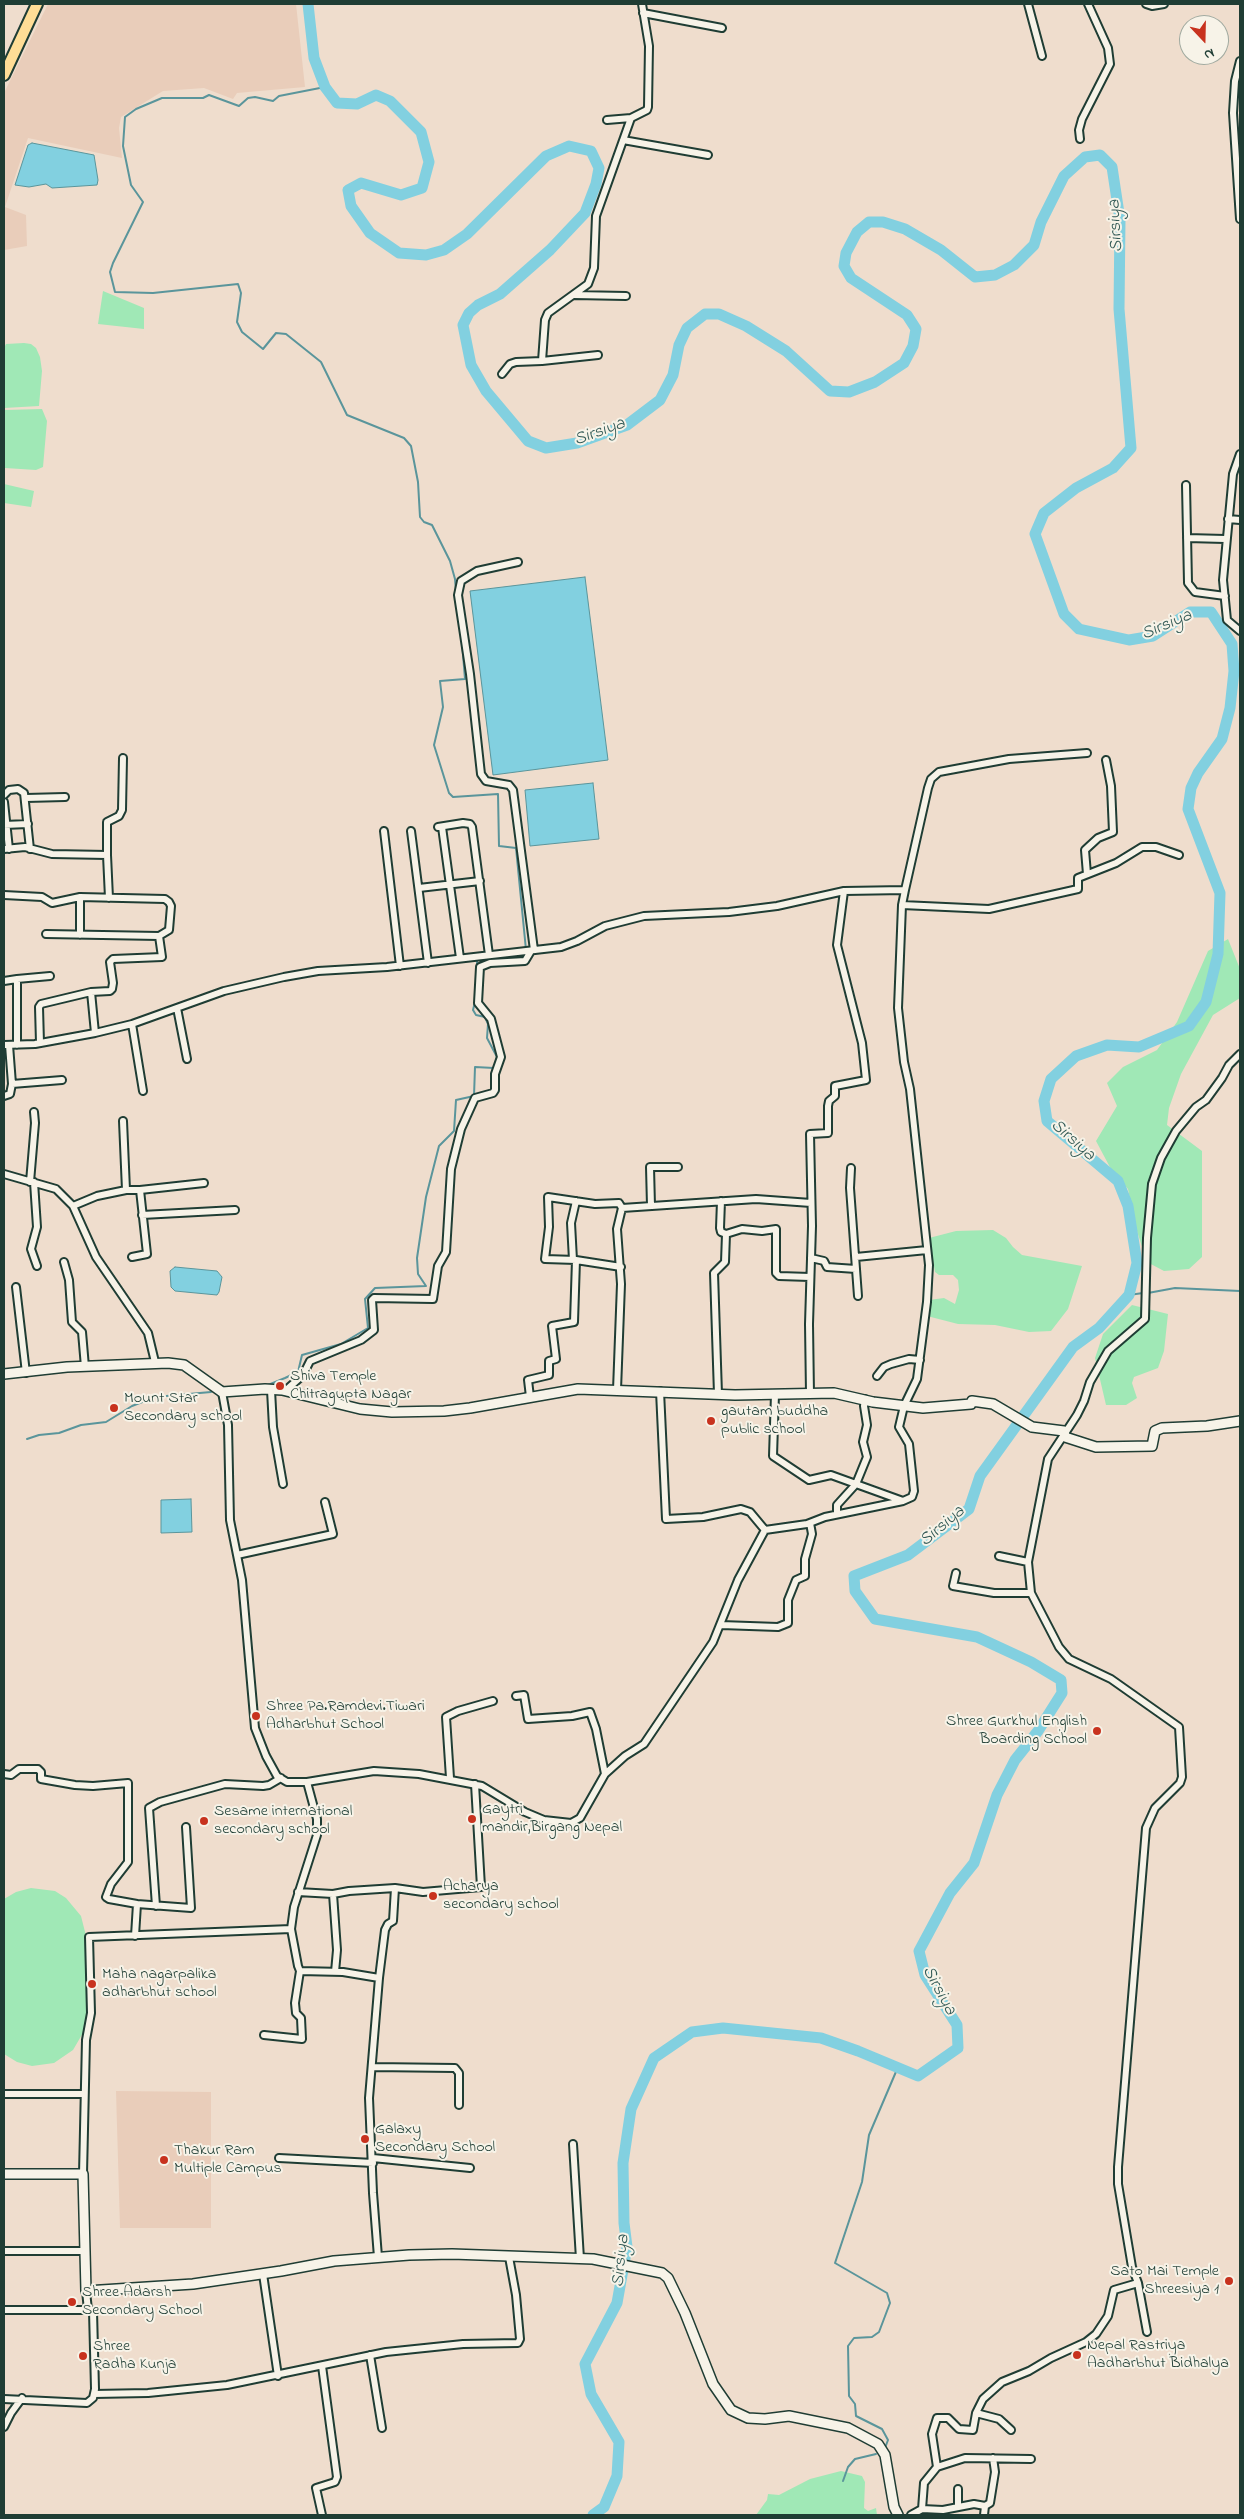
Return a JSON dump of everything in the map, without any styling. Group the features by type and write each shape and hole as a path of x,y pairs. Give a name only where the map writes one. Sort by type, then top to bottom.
{"main road":[{"path":"4,75 37,4"}],"street":[{"path":"607,120 631,118 646,110 649,102 648,37 642,4"},
{"path":"1028,4 1042,56"},
{"path":"1080,139 1079,130 1082,119 1110,64 1108,48 1088,4"},
{"path":"1146,4 1152,6 1164,4"},
{"path":"643,12 722,28"},
{"path":"1240,61 1234,80 1233,113 1240,218"},
{"path":"542,361 544,320 548,313 588,284 594,268 596,216 631,118"},
{"path":"623,140 708,155"},
{"path":"573,295 626,296"},
{"path":"502,374 510,364 516,362 598,355"},
{"path":"1240,454 1233,474 1225,539 1223,580 1227,620 1240,631"},
{"path":"1186,485 1187,574 1191,588 1202,594 1225,596"},
{"path":"1228,518 1240,520"},
{"path":"1187,538 1225,539"},
{"path":"285,1391 303,1375 310,1361 361,1340 374,1330 372,1300 374,1298 433,1299 438,1266 446,1252 450,1169 461,1129 475,1098 493,1093 495,1090 495,1074 501,1057 491,1019 478,1003 480,967 490,963 524,961 529,951 512,790 509,784 486,781 481,774 470,674 458,595 461,581 477,571 518,562"},
{"path":"765,1530 810,1523 837,1514 902,1500 912,1497 914,1492 909,1444 899,1427 904,1406 917,1379 927,1302 927,1250 910,1089 904,1062 898,1008 902,905 931,779 939,772 1009,759 1087,753"},
{"path":"109,898 107,822 119,816 122,810 122,758"},
{"path":"1087,874 1085,850 1098,838 1113,832 1111,786 1106,760"},
{"path":"4,795 9,790 18,789 22,790 26,798 30,849"},
{"path":"26,798 65,797"},
{"path":"4,802 6,849 20,847 52,854 107,855"},
{"path":"460,958 440,827 463,823 470,824 472,827 490,954"},
{"path":"5,824 28,824"},
{"path":"384,831 400,966"},
{"path":"411,831 428,963"},
{"path":"902,905 989,909 1078,889 1078,878 1116,864 1142,847 1156,847 1179,855"},
{"path":"419,888 480,881"},
{"path":"4,1096 10,1094 12,1084 7,1045 95,1033 132,1024 224,991 284,977 318,972 428,963 490,954 561,947 577,942 605,926 628,918 767,907 844,892 906,890"},
{"path":"810,1394 810,1134 828,1133 828,1106 829,1101 835,1096 835,1086 866,1080 862,1043 837,945 844,892"},
{"path":"4,895 42,897 52,903 80,897 165,899 171,906 169,930 159,936 46,934"},
{"path":"80,897 80,935"},
{"path":"40,1042 38,1007 41,1004 91,992 110,991 113,983 110,962 113,959 162,957 159,936"},
{"path":"4,981 50,976"},
{"path":"17,979 18,1045"},
{"path":"91,992 95,1033"},
{"path":"177,1008 187,1059"},
{"path":"132,1024 143,1091"},
{"path":"1147,2332 1138,2283 1132,2267 1118,2184 1118,2167 1146,1828 1155,1808 1180,1783 1182,1777 1179,1727 1111,1680 1069,1659 1059,1647 1031,1593 1028,1562 1044,1470 1048,1459 1084,1401 1090,1382 1108,1350 1145,1319 1152,1184 1161,1158 1176,1131 1206,1100 1229,1065 1240,1054"},
{"path":"12,1084 62,1080"},
{"path":"34,1112 32,1182 37,1227 31,1249 37,1266"},
{"path":"123,1121 126,1190"},
{"path":"652,1206 650,1167 678,1167"},
{"path":"851,1168 850,1188 858,1296"},
{"path":"4,1174 56,1189 73,1206 96,1257 148,1333 155,1362"},
{"path":"73,1206 97,1196 126,1190 204,1183"},
{"path":"132,1257 147,1254 140,1190"},
{"path":"621,1268 574,1260 545,1259 549,1227 548,1197 595,1204 618,1203 622,1208"},
{"path":"622,1208 756,1199 811,1202"},
{"path":"530,1397 528,1380 550,1375 549,1361 556,1359 552,1326 574,1322 574,1260 571,1223 576,1201"},
{"path":"721,1201 720,1228 726,1234"},
{"path":"617,1390 621,1268 617,1229 622,1208"},
{"path":"142,1214 234,1210"},
{"path":"726,1234 742,1229 762,1231 776,1229 776,1273 779,1276 810,1277"},
{"path":"718,1394 714,1273 725,1262 726,1234"},
{"path":"856,1258 927,1250"},
{"path":"811,1258 824,1261 826,1267 856,1269"},
{"path":"64,1262 68,1280 72,1322 82,1332 85,1367"},
{"path":"16,1287 26,1373"},
{"path":"877,1376 891,1364 909,1359 920,1360"},
{"path":"4,1374 155,1362 184,1365 222,1392 285,1391 360,1410 392,1412 444,1411 578,1389 718,1394 834,1393 904,1406 938,1408 971,1404 972,1401 1002,1407 1032,1427 1064,1431"},
{"path":"271,1390 273,1427 284,1484"},
{"path":"222,1392 228,1425 230,1520 246,1612 255,1728 266,1756 277,1776 287,1782 307,1782 374,1771 392,1771 450,1778 475,1784 525,1812 544,1820 571,1823 580,1818 605,1774 625,1756 644,1744 713,1642 738,1580 765,1530"},
{"path":"660,1392 666,1519 703,1517 741,1510 750,1512 765,1530"},
{"path":"775,1394 773,1456 809,1480 831,1475 902,1500"},
{"path":"837,1514 837,1504 856,1484 867,1457 863,1442 867,1425 865,1400"},
{"path":"1064,1431 1065,1437 1096,1446 1152,1446 1155,1431 1162,1428 1207,1426 1240,1421"},
{"path":"237,1555 332,1534 325,1502"},
{"path":"720,1625 778,1627 788,1623 788,1600 796,1580 805,1576 805,1559 812,1534 810,1523"},
{"path":"999,1556 1028,1562"},
{"path":"956,1573 953,1586 994,1593 1031,1593"},
{"path":"516,1696 524,1694 528,1718 572,1716 590,1712 596,1729 605,1774"},
{"path":"450,1778 446,1716 493,1701"},
{"path":"4,1774 11,1775 19,1769 38,1769 41,1772 41,1779 75,1785 94,1786 128,1783 128,1862 111,1884 106,1896 109,1899 137,1904 191,1908 186,1827"},
{"path":"156,1906 149,1808 160,1802 225,1784 263,1786 269,1785 281,1778"},
{"path":"264,2035 302,2039 301,2018 296,2012 295,2003 300,1971 291,1929 298,1892 317,1835 317,1819 307,1782"},
{"path":"298,1892 333,1894 395,1888 423,1892 481,1887 475,1784"},
{"path":"378,2256 373,2193 370,2098 379,1978 386,1930 388,1924 393,1921 395,1888"},
{"path":"333,1894 337,1950 335,1972"},
{"path":"135,1936 137,1904"},
{"path":"88,2310 83,2174 86,2040 91,2013 89,1936 135,1936 291,1929"},
{"path":"300,1971 335,1972 379,1978"},
{"path":"372,2066 454,2068 459,2073 459,2105"},
{"path":"4,2094 84,2094"},
{"path":"573,2144 580,2259"},
{"path":"279,2158 373,2160 470,2168"},
{"path":"4,2174 83,2174"},
{"path":"4,2251 85,2251"},
{"path":"86,2291 194,2284 334,2261 378,2256 452,2254 593,2259 642,2267 662,2273 668,2278 685,2313 713,2384 731,2410 748,2418 765,2420 789,2416 848,2428 878,2444 885,2454 894,2507 898,2515"},
{"path":"94,2394 148,2393 227,2385 278,2376 370,2355 454,2345 518,2343 520,2339 516,2295 509,2256"},
{"path":"263,2274 278,2376"},
{"path":"938,2467 932,2434 937,2418 948,2418 959,2429 973,2430 976,2413 983,2399 1002,2382 1029,2371 1051,2358 1086,2342 1096,2334 1108,2316 1114,2290 1138,2283"},
{"path":"4,2310 93,2311 94,2394 87,2403 22,2398 4,2399"},
{"path":"370,2355 382,2428"},
{"path":"322,2366 337,2477 336,2482 316,2488 322,2515"},
{"path":"4,2427 11,2412 22,2398"},
{"path":"976,2413 999,2420 1011,2430"},
{"path":"922,2509 924,2483 938,2467 965,2458 1031,2459"},
{"path":"911,2515 922,2509 944,2513 958,2507 974,2504 985,2506 990,2503 995,2472 993,2458"},
{"path":"958,2489 958,2507"},
{"path":"984,2515 985,2506"}],"shaded area":[{"path":"48,4 296,4 305,87 237,93 233,99 204,88 163,91 121,117 119,128 122,158 28,138 5,207 26,215 27,246 4,250 4,93"},
{"name":"Thakur Ram Multiple Campus","path":"116,2091 211,2092 211,2228 120,2228"}],"green space":[{"path":"103,291 144,308 144,329 98,324"},
{"path":"6,344 31,344 36,348 40,357 42,371 39,406 4,408 4,348"},
{"path":"42,409 47,421 43,467 36,470 5,468 4,410"},
{"path":"4,484 34,491 31,507 4,503"},
{"path":"1228,939 1240,969 1240,998 1213,1015 1181,1074 1169,1108 1167,1125 1202,1151 1202,1257 1189,1269 1164,1271 1147,1262 1135,1225 1128,1189 1112,1171 1096,1141 1117,1106 1107,1083 1123,1067 1157,1050 1177,1022 1208,951"},
{"path":"993,1230 1006,1238 1022,1255 1082,1266 1068,1309 1051,1331 1029,1332 995,1325 958,1324 927,1316 929,1300 944,1298 955,1304 959,1290 958,1280 953,1275 939,1275 935,1272 929,1238 956,1231"},
{"path":"1132,1305 1168,1314 1164,1351 1158,1368 1134,1377 1132,1383 1137,1398 1126,1405 1106,1405 1095,1358 1103,1334"},
{"path":"31,1888 55,1891 66,1898 81,1916 87,1940 89,2017 87,2026 73,2050 54,2063 32,2066 17,2062 4,2054 4,1899 16,1892"},
{"path":"841,2471 862,2476 865,2482 864,2508 868,2511 876,2508 877,2515 756,2515 767,2500 768,2494 779,2495 810,2479"}],"water":[{"path":"32,143 94,155 97,185 52,188 46,184 29,187 15,185 28,145"},
{"path":"585,577 608,760 493,775 470,591"},
{"path":"593,783 599,839 530,846 525,790"},
{"path":"175,1267 217,1271 222,1277 219,1292 217,1295 175,1291 171,1287 170,1271"},
{"path":"191,1499 192,1532 161,1533 161,1500"}],"waterway":[{"name":"Sirsiya","path":"308,4 314,58 325,87 337,103 357,104 376,95 390,101 421,132 429,162 422,188 401,195 361,183 348,190 351,206 370,233 399,253 426,255 444,250 467,234 546,156 569,146 591,151 599,168 596,184 585,213 550,250 500,294 478,305 469,313 463,325 471,365 486,391 528,441 546,448 577,443 627,425 660,400 673,375 679,345 687,328 705,314 719,314 746,326 786,351 830,391 849,392 875,382 904,363 913,346 916,329 907,315 851,278 844,266 846,253 857,232 869,222 883,222 905,229 941,250 975,277 995,275 1014,265 1034,245 1041,222 1064,176 1085,157 1100,155 1112,167 1120,220 1119,309 1131,448 1113,468 1076,488 1044,513 1035,534 1064,614 1079,629 1129,640 1153,636 1190,612 1211,612 1232,644 1234,671 1230,708 1222,739 1198,773 1191,788 1188,809 1220,893 1218,954 1206,1002 1189,1026 1139,1047 1107,1045 1076,1056 1051,1079 1044,1101 1047,1121 1118,1181 1128,1206 1137,1263 1129,1295 1099,1328 1073,1347 980,1476 969,1509 908,1555 854,1576 855,1591 875,1619 977,1637 1031,1662 1061,1680 1062,1693 1038,1731 1015,1760 997,1795 974,1863 950,1893 919,1951 925,1975 957,2025 958,2048 918,2076 821,2038 723,2028 692,2032 654,2058 631,2109 623,2163 624,2223 627,2247 617,2303 585,2364 591,2394 619,2442 617,2476 604,2507 593,2515"},
{"path":"325,87 279,96 273,101 255,97 248,98 239,106 209,95 203,98 162,98 136,109 125,117 123,146 131,185 143,202 110,272 115,292 153,293 238,284 241,293 237,322 242,332 263,349 276,333 286,334 321,362 347,415 404,438 411,446 418,482 420,517 424,522 432,525 450,561 456,592"},
{"path":"456,602 460,627"},
{"path":"462,642 465,679 440,681 443,707 434,745 449,793 453,797 498,794 499,846 516,848 526,950"},
{"path":"477,967 477,960 525,957"},
{"path":"247,1386 268,1385 298,1372 302,1355 341,1344 368,1328 365,1299 375,1288 426,1286 418,1274 417,1258 426,1197 439,1146 454,1131 456,1100 474,1096 475,1067 494,1068 497,1057 487,1038 488,1024 485,1017 476,1015 473,1010 475,1002"},
{"path":"1148,1293 1175,1288 1240,1291"},
{"path":"1129,1295 1143,1293"},
{"path":"27,1439 39,1435 59,1433 81,1425 106,1422 132,1406 155,1397 211,1392"},
{"path":"885,2448 888,2440 882,2429 856,2416 855,2404 849,2396 848,2346 854,2338 872,2337 879,2332 890,2303 887,2293 835,2263 862,2182 869,2135 898,2067"},
{"path":"843,2481 848,2467 855,2459 876,2454"}],"place":[{"name":"Shiva Temple Chitragupta Nagar","path":"280,1386"},
{"name":"Mount Star Secondary school","path":"114,1408"},
{"name":"gautam buddha public school","path":"711,1421"},
{"name":"Shree Pa.Ramdevi.Tiwari Adharbhut School","path":"256,1716"},
{"name":"Shree Gurkhul English Boarding School","path":"1097,1731"},
{"name":"Gaytri mandir,Birgang Nepal","path":"472,1819"},
{"name":"Sesame international secondary school","path":"204,1821"},
{"name":"Acharya secondary school","path":"433,1896"},
{"name":"Maha nagarpalika adharbhut school","path":"92,1984"},
{"name":"Galaxy Secondary School","path":"365,2139"},
{"name":"Thakur Ram Multiple Campus","path":"164,2160"},
{"name":"Sato Mai Temple Shreesiya 1","path":"1229,2281"},
{"name":"Shree Adarsh Secondary School","path":"72,2302"},
{"name":"Nepal Rastriya Aadharbhut Bidhalya","path":"1077,2355"},
{"name":"Shree Radha Kunja","path":"83,2356"}]}
